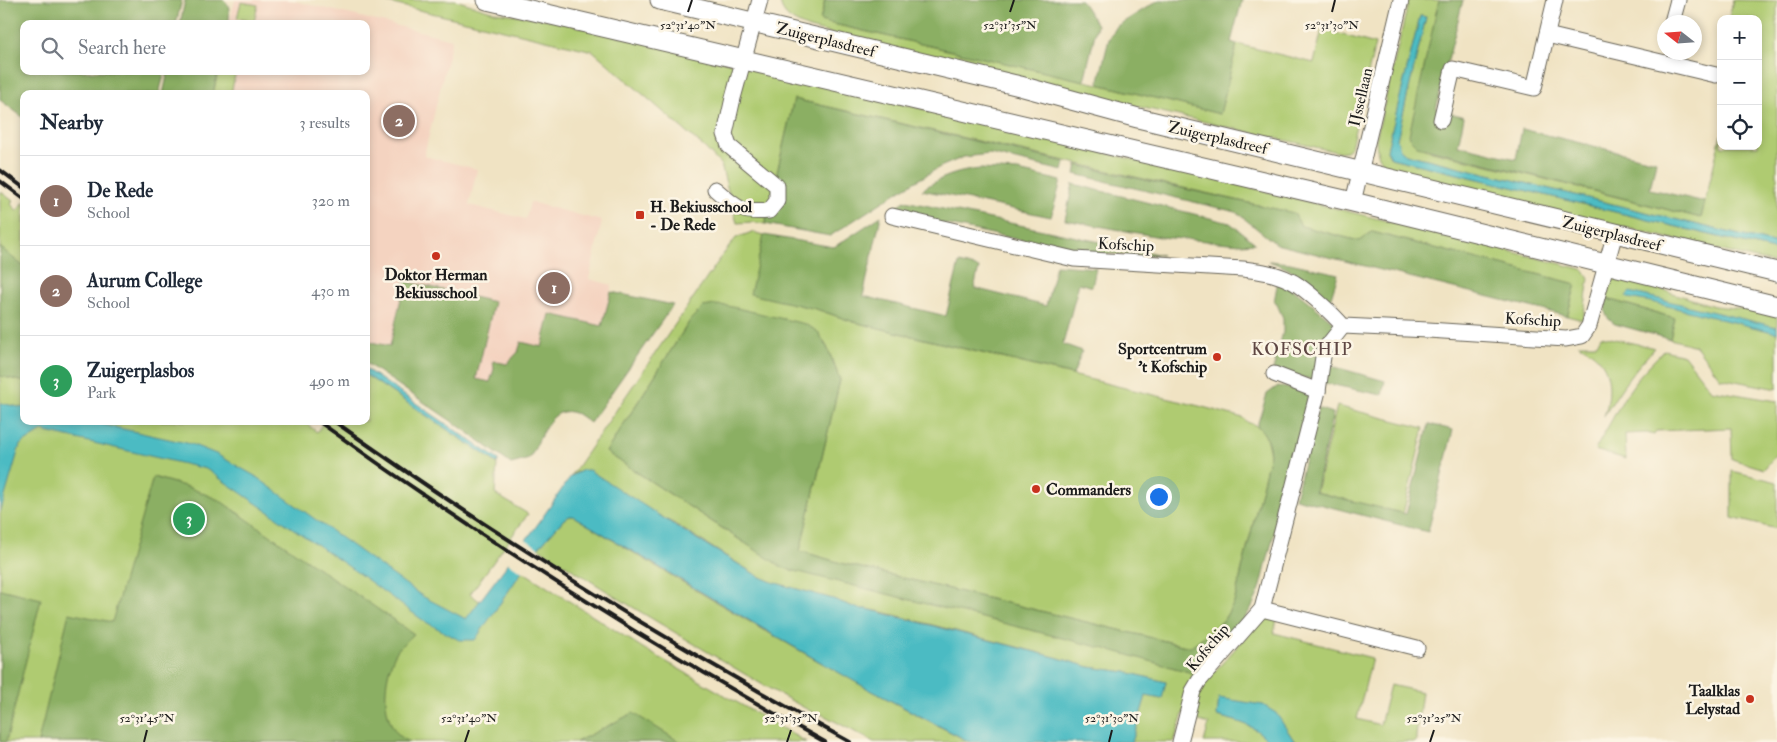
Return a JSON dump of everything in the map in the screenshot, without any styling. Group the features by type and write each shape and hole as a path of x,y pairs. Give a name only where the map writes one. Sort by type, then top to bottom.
{"main road":[{"name":"Zuigerplasdreef","path":"487,0 1353,202 1777,306"},
{"name":"Zuigerplasdreef","path":"660,0 754,21 1020,86 1138,118 1777,272"}],"street":[{"path":"715,189 739,209 754,212 769,211 777,201 777,186 729,146 725,134 760,0"},
{"name":"IJssellaan","path":"1353,202 1401,0"},
{"path":"1441,120 1454,69 1534,88 1555,0"},
{"path":"1674,15 1678,0"},
{"path":"1547,35 1657,57"},
{"path":"1670,60 1716,76"},
{"name":"Kofschip","path":"892,216 1074,259 1243,269 1268,273 1292,280 1343,326 1566,339 1582,336 1589,326 1615,233"},
{"name":"Kofschip","path":"1180,742 1193,691 1199,681 1262,609 1318,391 1324,350 1343,326"},
{"path":"1274,374 1318,391"},
{"path":"1262,609 1416,648"}],"shaded area":[{"path":"235,0 290,0 452,39 424,156 477,169 469,205 526,219 530,202 602,221 589,279 612,285 602,326 542,347 518,352 507,364 492,364 494,369 490,382 476,379 494,302 405,281 390,346 370,342 370,90 214,90 217,75 370,75 370,20 230,20"}],"green space":[{"path":"0,0 182,0 177,20 20,20 20,75 164,75 160,90 20,90 20,115 0,100"},
{"path":"185,0 224,0 229,7 229,20 181,20"},
{"path":"376,0 455,0 495,12 551,20 1578,268 1584,270 1589,278 1583,320 1567,316 1576,284 1372,232 1359,241 1301,226 1293,213 794,99 765,224 752,222 737,223 721,165 705,148 593,51"},
{"path":"780,0 825,0 820,21 1098,84 1220,114 1237,44 1314,63 1322,29 1375,44 1351,147 1346,151 1337,152 964,67 809,28 786,15"},
{"path":"825,0 1081,0 1097,25 1084,81 820,21"},
{"path":"1159,0 1242,0 1231,42 1237,44 1220,114 1098,84 1109,39 1117,26"},
{"path":"1409,0 1439,0 1434,21 1424,149 1701,218 1717,150 1762,150 1762,15 1730,15 1733,0 1777,1 1777,244 1406,154 1400,150 1397,139 1426,17 1420,16 1387,150 1391,158 1777,251 1777,264 1394,172 1380,158 1376,139"},
{"path":"1439,0 1463,0 1436,109 1464,117 1458,145 1516,159 1522,129 1656,161 1650,189 1705,202 1701,218 1417,146 1409,135"},
{"path":"241,2 258,5 254,20 237,18"},
{"path":"167,75 217,75 214,90 164,90"},
{"path":"217,75 235,75 232,90 214,90"},
{"path":"794,99 1065,162 1063,171 990,154 964,157 940,167 899,191 830,236 765,224"},
{"path":"1077,165 1294,213 1301,226 1359,241 1372,232 1576,284 1567,316 1276,244 1236,212 1075,174"},
{"path":"980,169 1018,171 1061,181 1051,217 922,190 950,175"},
{"path":"1073,184 1230,223 1255,243 1241,244 1160,237 1065,220"},
{"path":"0,191 13,201 11,204 17,211 20,207 20,425 308,425 317,432 321,425 370,425 370,378 497,463 495,494 528,514 470,594 494,612 522,571 646,650 806,742 0,742"},
{"path":"905,201 1162,255 1082,253 888,212"},
{"path":"881,216 863,296 946,316 959,263 979,268 974,288 1046,306 1056,265 1096,268 1092,287 1079,283 1063,344 1082,351 1073,375 854,322 816,309 750,294 764,235 834,247"},
{"path":"752,232 764,235 751,293 816,309 854,322 1199,406 1243,418 1262,430 1266,437 1270,454 1234,603 1223,621 1190,647 841,563 800,551 840,380 827,347 817,331 703,307 691,319 606,452 743,542 1196,674 1174,742 1132,742 1146,695 1161,699 1166,682 1126,672 1089,667 887,613 859,609 833,599 772,582 758,576 673,523 577,472 571,476 722,256 736,238"},
{"path":"0,247 20,264 20,381 0,376"},
{"path":"1269,261 1290,263 1338,274 1329,304 1303,278 1289,269"},
{"path":"1615,275 1714,306 1754,310 1777,315 1777,389 1720,378 1696,346 1670,339 1675,318 1607,299 1612,279"},
{"path":"1278,280 1299,294 1337,325 1331,329 1323,342 1314,380 1273,370 1283,332 1283,318 1276,302 1274,302"},
{"path":"405,281 494,302 476,379 490,382 494,369 493,361 507,364 518,352 521,342 542,347 550,314 602,326 611,292 673,305 590,423 577,414 559,413 552,418 529,459 511,464 370,366 370,342 390,346"},
{"path":"1607,299 1675,318 1670,339 1615,324 1606,313"},
{"path":"715,305 728,306 805,324 817,331 827,347 840,380 800,551 841,563 1190,647 1223,621 1234,603 1270,454 1266,438 1257,426 1267,394 1278,386 1309,393 1261,586 1250,610 1196,674 1114,651 783,568 606,452 691,319 703,307"},
{"path":"1601,336 1655,348 1627,381 1604,416 1609,394 1606,371 1596,356 1578,344 1597,344"},
{"path":"1664,350 1684,355 1711,390 1777,401 1777,454 1764,469 1732,459 1731,428 1656,431 1654,435 1647,433 1625,434 1626,459 1595,450 1624,398 1641,374"},
{"path":"1328,365 1385,381 1382,395 1324,383"},
{"path":"1337,406 1424,428 1403,514 1316,492"},
{"path":"1318,408 1333,413 1315,492 1406,514 1429,424 1453,430 1428,532 1295,498"},
{"path":"1732,471 1777,482 1777,529 1732,518"},
{"path":"153,477 188,487 219,500 414,634 397,651 388,674 386,688 388,715 393,727 400,736 411,742 38,742 69,613 112,622"},
{"path":"573,516 819,661 970,742 874,742 823,715 812,712 763,685 538,548 564,519"},
{"path":"0,589 41,599 6,742 0,742"},
{"path":"1272,618 1277,619 1274,633 1372,658 1357,719 1380,725 1390,685 1422,692 1416,742 1295,742 1276,714 1263,705 1219,699 1217,716 1252,727 1269,742 1204,742 1209,724 1193,719 1198,698 1208,679 1260,621"},
{"path":"633,713 680,742 576,742"}],"water":[{"path":"1420,16 1426,17 1397,139 1400,149 1406,154 1777,244 1777,251 1391,158 1387,150"},
{"path":"1630,292 1777,327 1777,333 1628,298 1626,296"},
{"path":"370,372 499,460 497,463 370,378"},
{"path":"0,403 20,407 20,425 105,425 191,444 216,454 255,476 422,596 466,619 535,528 571,476 583,470 589,470 682,530 758,576 772,582 833,599 859,609 867,609 1089,667 1126,672 1166,682 1162,699 1146,696 1132,742 970,742 859,684 573,516 564,519 538,548 475,640 459,640 424,621 358,573 206,469 42,431 20,445 0,513"},
{"path":"1219,698 1263,705 1276,713 1295,742 1269,742 1252,727 1217,716"}],"pier":[{"path":"524,538 540,549 524,573 507,562"}],"railway":[{"path":"0,170 20,185"},
{"path":"0,181 20,196"},
{"path":"324,425 441,507 567,589 695,667 825,742"},
{"path":"340,425 459,507 587,589 717,668 850,742"}],"place":[{"name":"Aurum College","path":"399,121"},
{"name":"H. Bekiusschool - De Rede","path":"640,215"},
{"name":"Doktor Herman Bekiusschool","path":"436,256"},
{"name":"De Rede","path":"554,288"},
{"name":"Sportcentrum 't Kofschip","path":"1217,357"},
{"name":"Commanders","path":"1036,489"},
{"name":"Zuigerplasbos","path":"189,519"},
{"name":"Taalklas Lelystad","path":"1750,699"}],"district":[{"name":"KOFSCHIP","path":"1302,349"}]}
